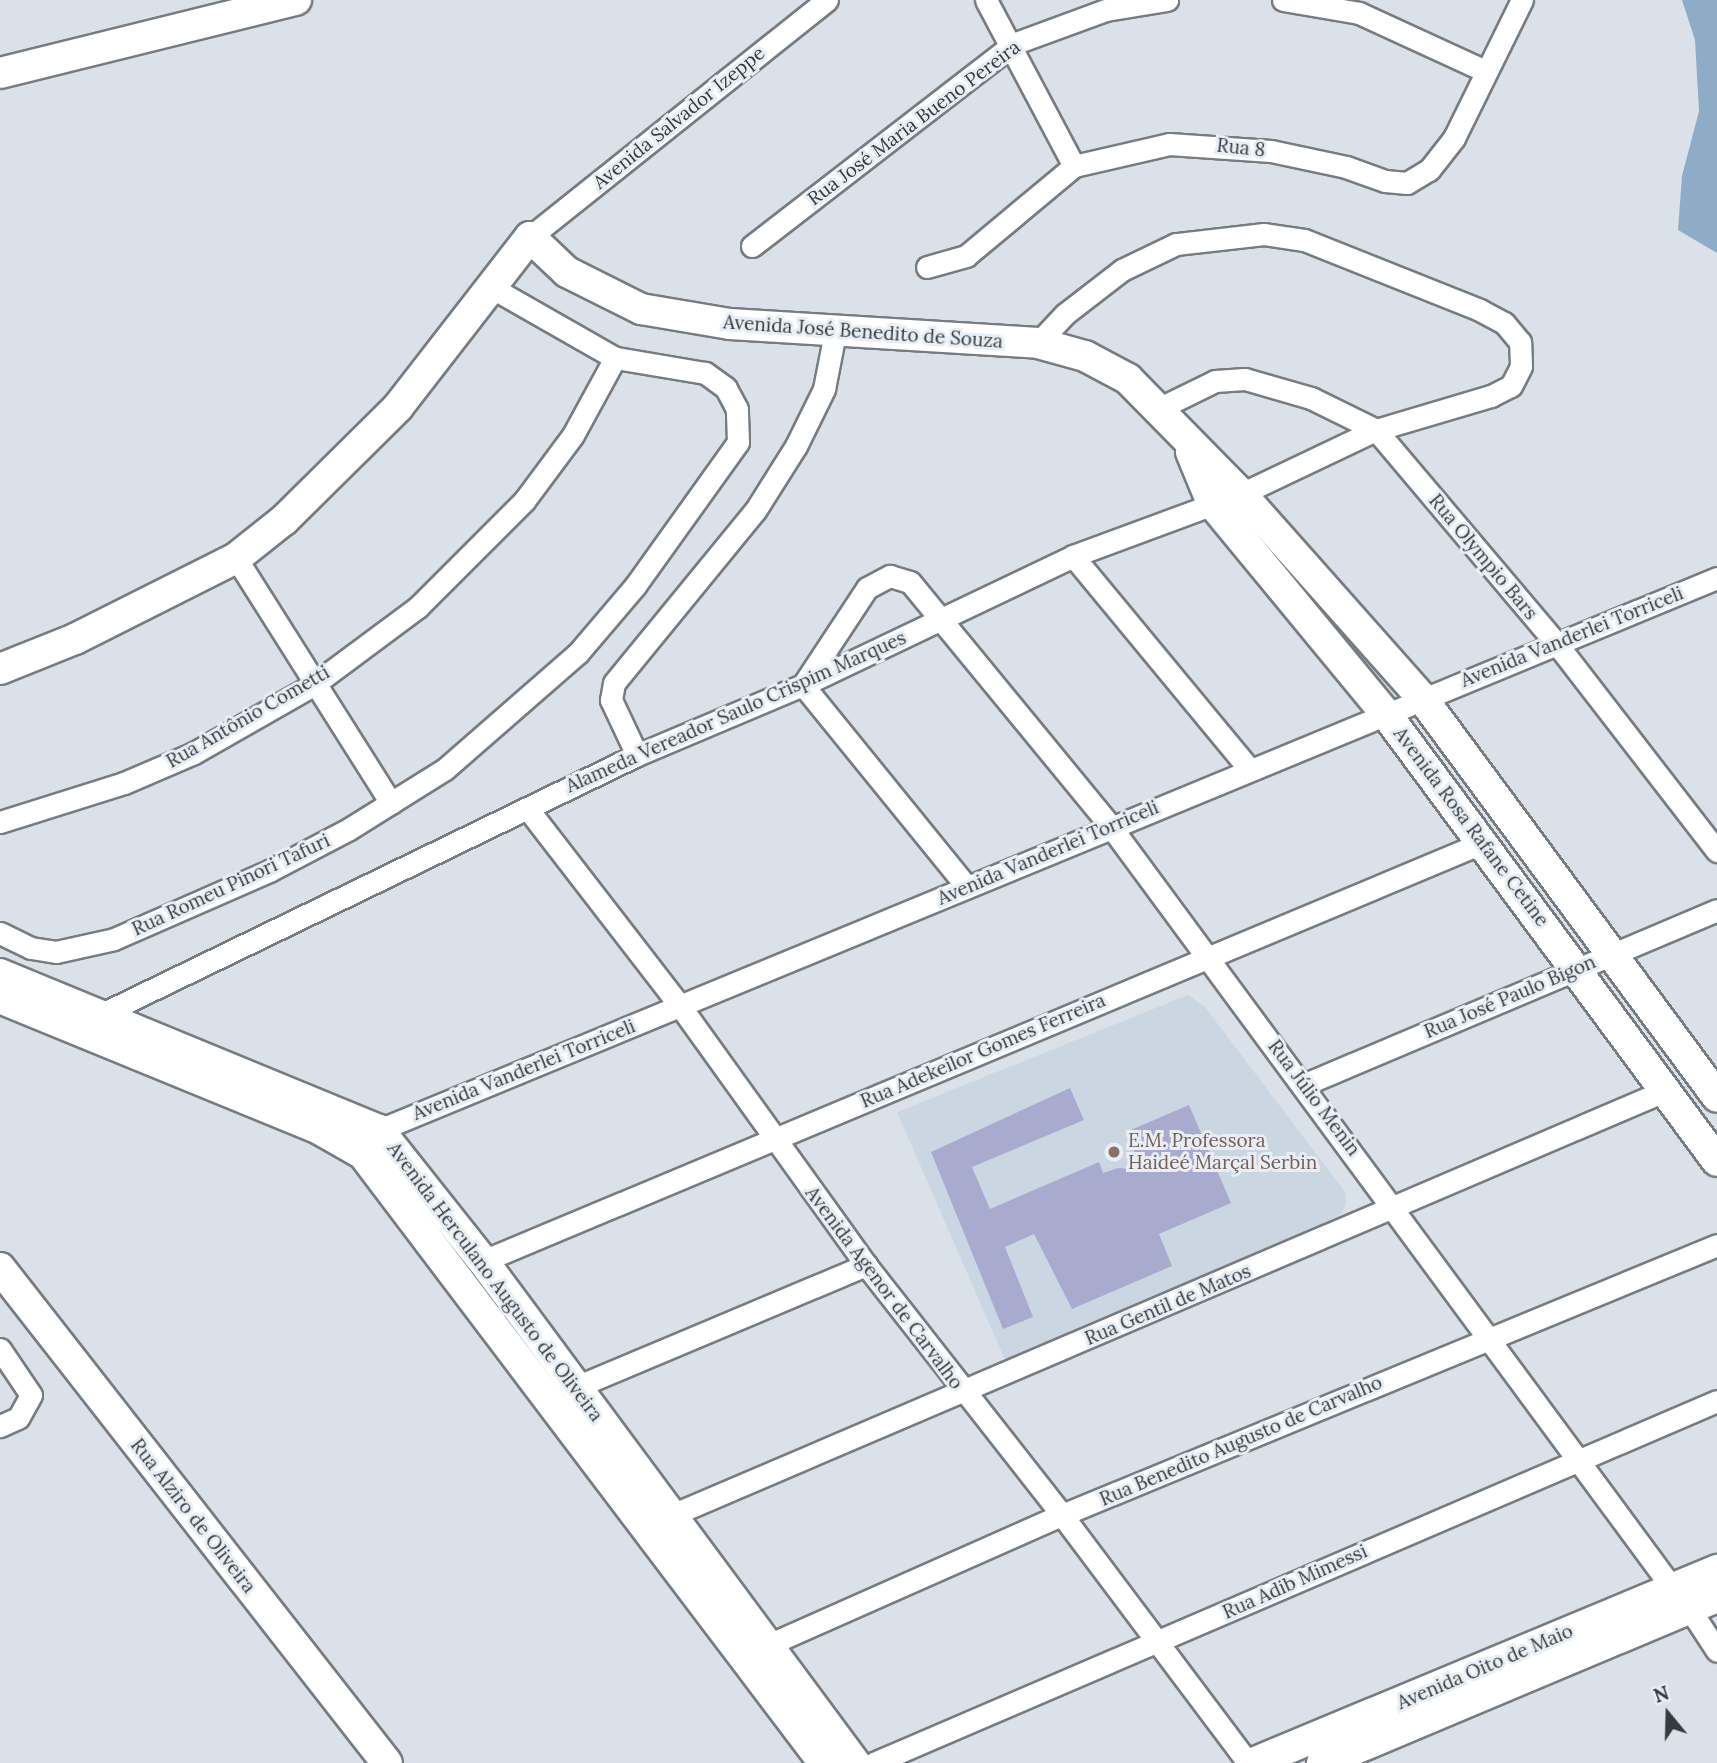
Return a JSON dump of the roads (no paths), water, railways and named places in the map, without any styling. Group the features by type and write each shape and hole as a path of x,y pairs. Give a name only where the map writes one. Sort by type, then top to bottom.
{"street":[{"path":"0,73 296,0"},
{"name":"Avenida Salvador Izeppe","path":"530,237 827,0"},
{"path":"986,0 1013,44 1074,166"},
{"name":"Rua José Maria Bueno Pereira","path":"752,246 1013,44 1106,10 1167,0"},
{"path":"1283,0 1359,13 1485,71 1522,0"},
{"name":"Rua 8","path":"927,267 965,256 1074,166 1169,144 1229,145 1407,183 1429,170 1454,138 1485,71"},
{"name":"Alameda Vereador Saulo Crispim Marques","path":"104,1013 637,755 803,685 1073,556 1241,494 1376,430 1455,408 1511,386 1521,366 1520,342 1504,323 1454,299 1304,240 1264,234 1176,244 1132,265 1094,289 1038,343"},
{"path":"0,668 75,639 236,558 331,478 398,407 489,286 530,237"},
{"name":"Avenida José Benedito de Souza","path":"530,237 567,272 641,309 730,324 835,333 1038,343 1110,367 1160,408 1186,440 1241,494"},
{"name":"Rua Romeu Pinori Tafuri","path":"0,933 31,947 56,952 114,939 271,870 391,803 445,769 578,653 643,576 738,442 737,409 726,387 705,373 615,358 489,286"},
{"path":"637,755 611,700 614,683 755,511 796,446 824,389 835,333"},
{"name":"Rua Antônio Cometti","path":"0,822 124,783 194,753 313,685 418,607 524,501 573,435 615,358"},
{"path":"1160,408 1216,381 1245,379 1311,398 1376,430"},
{"name":"Rua Olympio Bars","path":"1376,430 1556,643 1717,851"},
{"name":"Avenida José Benedito de Souza","path":"1186,440 1212,503"},
{"name":"Avenida Rosa Rafane Cetine","path":"1241,494 1422,698 1717,1097"},
{"name":"Avenida Rosa Rafane Cetine","path":"1212,503 1386,713 1484,842 1717,1161"},
{"path":"1073,556 1249,769"},
{"path":"236,558 313,685 391,803"},
{"name":"Rua Júlio Menin","path":"803,685 877,580 890,576 910,582 1111,827 1491,1337 1717,1651"},
{"name":"Avenida Vanderlei Torriceli","path":"379,1129 1717,578"},
{"path":"803,685 967,887"},
{"name":"Avenida Agenor de Carvalho","path":"527,808 680,1006 772,1140 866,1265 1062,1515 1251,1763"},
{"name":"Rua Adekeilor Gomes Ferreira","path":"482,1261 1484,842"},
{"name":"Rua José Paulo Bigon","path":"1303,1084 1717,910"},
{"name":"Avenida Herculano Augusto de Oliveira","path":"0,974 104,1013 379,1129 482,1261 855,1763"},
{"name":"Avenida Herculano Augusto de Oliveira","path":"0,998 352,1146 378,1169 575,1439 824,1763"},
{"name":"Rua Gentil de Matos","path":"671,1515 1395,1209 1664,1091"},
{"path":"352,1146 379,1129"},
{"name":"Rua Benedito Augusto de Carvalho","path":"768,1646 1062,1515 1717,1245"},
{"path":"576,1387 866,1265"},
{"name":"Rua Alziro de Oliveira","path":"0,1268 387,1763"},
{"path":"0,1349 31,1395 18,1418 0,1426"},
{"name":"Rua Adib Mimessi","path":"874,1763 1159,1644 1577,1458 1717,1401"},
{"name":"Avenida Oito de Maio","path":"1322,1763 1681,1599 1717,1570"},
{"name":"Avenida Oito de Maio","path":"1251,1763 1681,1599 1717,1597"}],"place":[{"name":"E.M. Professora Haideé Marçal Serbin","path":"1114,1152"}]}
